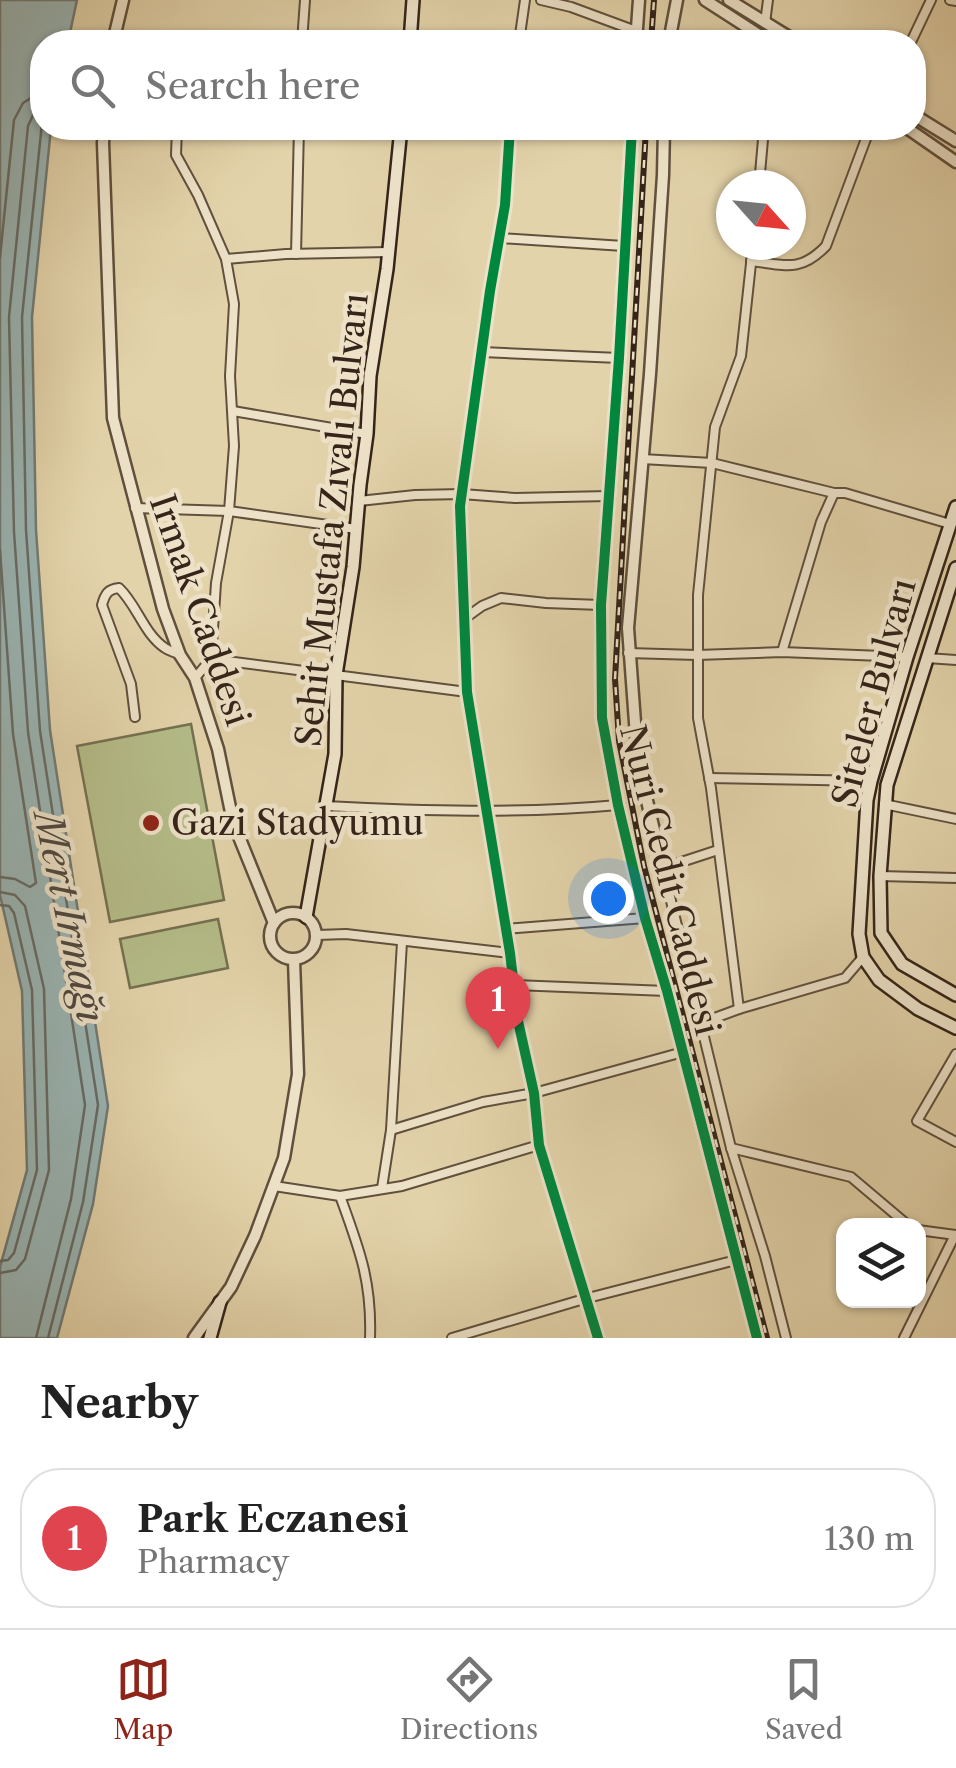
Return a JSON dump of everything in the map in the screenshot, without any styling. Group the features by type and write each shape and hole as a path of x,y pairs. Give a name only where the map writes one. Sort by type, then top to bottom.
{"main road":[{"path":"411,30 413,0"},
{"name":"Sehit Mustafa Zıvalı Bulvarı","path":"306,917 334,754 336,674 353,567 370,376 400,140"},
{"name":"Siteler Bulvarı","path":"863,957 859,934 866,800 956,507"},
{"name":"Siteler Bulvarı","path":"956,568 887,784 880,876 881,933 891,949 902,964 956,995"},
{"path":"863,957 879,980 918,1009 956,1028"},
{"path":"210,1338 218,1332 220,1302"}],"street":[{"path":"116,30 123,0"},
{"path":"303,30 304,0"},
{"path":"521,30 525,0"},
{"path":"541,0 571,7 621,30"},
{"path":"637,30 639,0"},
{"path":"671,30 677,0"},
{"path":"705,0 750,30"},
{"path":"729,0 778,30"},
{"path":"765,30 768,0"},
{"path":"916,30 931,0"},
{"path":"926,122 956,141"},
{"name":"Irmak Caddesi","path":"104,140 113,418 162,609 180,655 195,678 218,749 233,822 274,923"},
{"path":"177,140 176,155 226,259 234,304 230,376 234,446 228,511 216,583 211,659 195,678"},
{"path":"296,254 299,140"},
{"path":"509,140 506,204 462,494 467,692 518,1020 534,1092 538,1145 598,1338"},
{"name":"Nuri Cedit Caddesi","path":"631,140 601,605 602,718 644,918 757,1338"},
{"name":"Nuri Cedit Caddesi","path":"663,868 638,763 628,628 650,374 664,140"},
{"path":"760,170 763,140"},
{"path":"739,1009 698,718 698,595 716,427 741,356 751,260 795,266 814,259 826,246 866,140"},
{"path":"924,140 956,162"},
{"path":"500,238 624,246"},
{"path":"226,259 388,252"},
{"path":"482,352 619,358"},
{"path":"233,412 367,434"},
{"path":"642,459 712,463 845,493 950,524"},
{"path":"782,652 821,522 834,493"},
{"path":"358,501 462,494 515,498 609,496"},
{"path":"135,508 228,511 356,529"},
{"path":"135,717 131,684 102,605 105,594 119,588 164,648 180,655"},
{"path":"464,618 502,598 601,605"},
{"path":"628,653 782,652 907,657"},
{"path":"927,658 956,660"},
{"path":"211,659 467,692"},
{"path":"709,778 871,781"},
{"path":"884,804 956,819"},
{"path":"326,806 486,812 618,805"},
{"path":"718,850 663,868 731,1148 786,1338"},
{"path":"880,876 956,878"},
{"path":"285,914 306,917 312,922 316,943 308,955 287,959 275,951 270,937 274,923 285,914"},
{"path":"505,930 644,918"},
{"path":"317,936 346,934 510,953"},
{"path":"382,1188 392,1130 402,942"},
{"path":"701,1023 844,978 863,957"},
{"path":"194,1338 232,1287 284,1158 298,1074 294,960"},
{"path":"514,984 666,991"},
{"path":"392,1130 483,1102 682,1052"},
{"path":"956,1054 917,1121 956,1142"},
{"path":"274,1186 340,1196 402,1186 538,1145"},
{"path":"731,1148 851,1177 900,1218"},
{"path":"340,1196 362,1258 371,1307 370,1338"},
{"path":"904,1338 956,1235 926,1231"},
{"path":"452,1338 736,1260"}],"green space":[{"name":"Gazi Stadyumu","path":"191,724 224,900 110,922 77,746"},
{"path":"218,919 228,968 130,988 120,939"}],"water":[{"name":"Mert Irmağı","path":"0,0 77,0 71,30 30,30 30,140 50,140 32,317 36,530 50,730 108,1106 93,1204 57,1338 0,1338 0,1267 27,1170 22,991 0,895"}],"railway":[{"path":"652,30 654,0"},
{"path":"645,140 615,679 619,741 644,866 767,1338"}],"cycle path":[{"path":"509,140 505,205 460,506 467,692 518,1021 534,1093 539,1145 598,1338"},
{"path":"631,140 601,605 602,718 645,918 757,1338"}],"place":[{"name":"Gazi Stadyumu","path":"151,823"},
{"name":"Park Eczanesi","path":"498,1049"}]}
